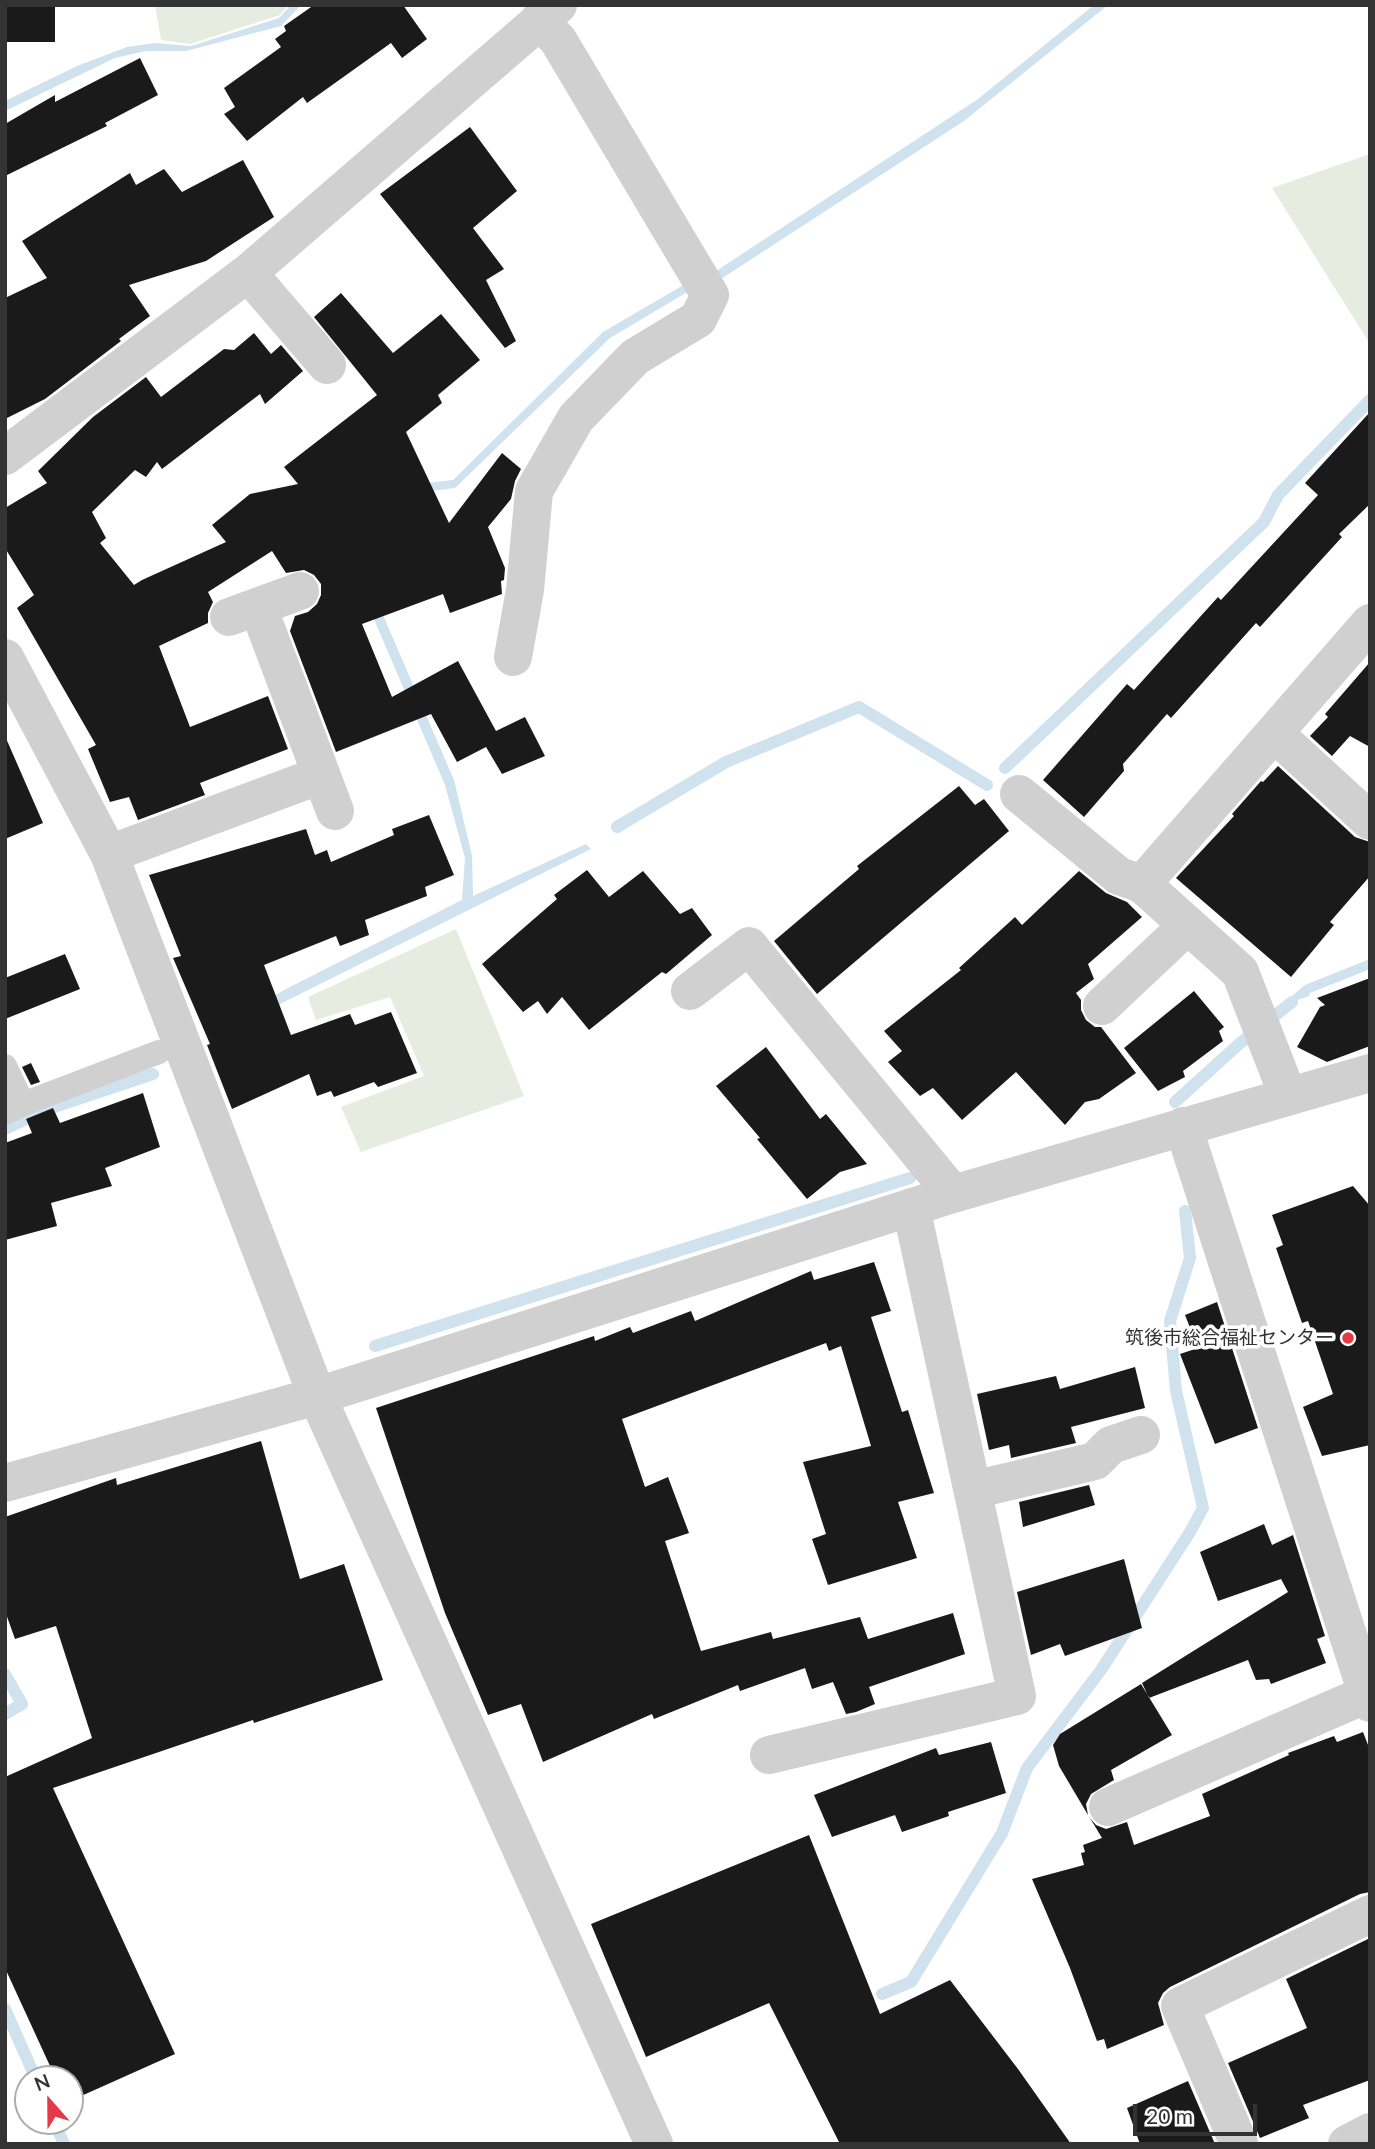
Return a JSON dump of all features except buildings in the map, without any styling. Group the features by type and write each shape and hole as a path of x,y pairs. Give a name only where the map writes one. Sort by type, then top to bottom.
{"street":[{"path":"5,456 248,273 549,13 558,40 710,295 698,319 635,357 576,418 534,491 525,590 513,657"},
{"path":"248,273 327,365"},
{"path":"300,591 244,612 321,775 335,811"},
{"path":"1142,884 1370,623"},
{"path":"5,658 109,854 317,1396 654,2144"},
{"path":"1274,733 1370,821"},
{"path":"109,854 321,775"},
{"path":"1019,794 1119,876 1142,884 1240,972 1288,1096"},
{"path":"1102,1006 1188,925"},
{"path":"690,991 749,946 953,1194"},
{"path":"5,1483 317,1396 953,1194 1370,1073"},
{"path":"1108,1807 1368,1698 1183,1126"},
{"path":"769,1755 1017,1696 911,1207"},
{"path":"973,1490 1095,1461 1111,1445 1141,1436"},
{"path":"1239,2144 1180,2006 1370,1914"},
{"path":"1347,2144 1370,2133"}],"lane":[{"path":"5,1066 14,1108 159,1052"}],"shaded area":[{"path":"155,5 288,5 280,15 190,44 161,40"},
{"path":"1370,154 1370,344 1272,188"},
{"path":"456,929 524,1096 361,1152 341,1107 424,1076 390,997 316,1020 308,997"}],"water":[{"path":"291,5 301,5 281,26 186,51 146,51 115,58 5,111 5,101 77,66 127,47 155,43 191,46 279,18"},
{"path":"1094,5 1108,5 964,121 724,277 689,291 610,338 455,488 423,492 371,587 454,780 472,856 473,896 586,844 591,849 266,1011 208,1033 286,989 462,900 465,858 445,785 355,575 420,484 453,480 603,332 687,283 713,273 978,99"},
{"path":"1370,959 1370,969 1310,993 1287,1011 1281,1011 1280,1006 1305,985"}],"waterway":[{"path":"1005,768 1264,522 1278,495 1370,400"},
{"path":"617,827 726,762 859,707 987,785"},
{"path":"1175,1102 1239,1044 1292,1002"},
{"path":"5,1129 45,1110 153,1074"},
{"path":"375,1346 910,1178"},
{"path":"882,1994 911,1982 1002,1833 1027,1768 1101,1670 1203,1508 1176,1391 1170,1321 1190,1258 1185,1211"},
{"path":"5,1674 22,1704 5,1714"},
{"path":"5,2009 30,2065"},
{"path":"60,2135 64,2144"}],"place":[{"name":"筑後市総合福祉センター","path":"1348,1338"}]}
